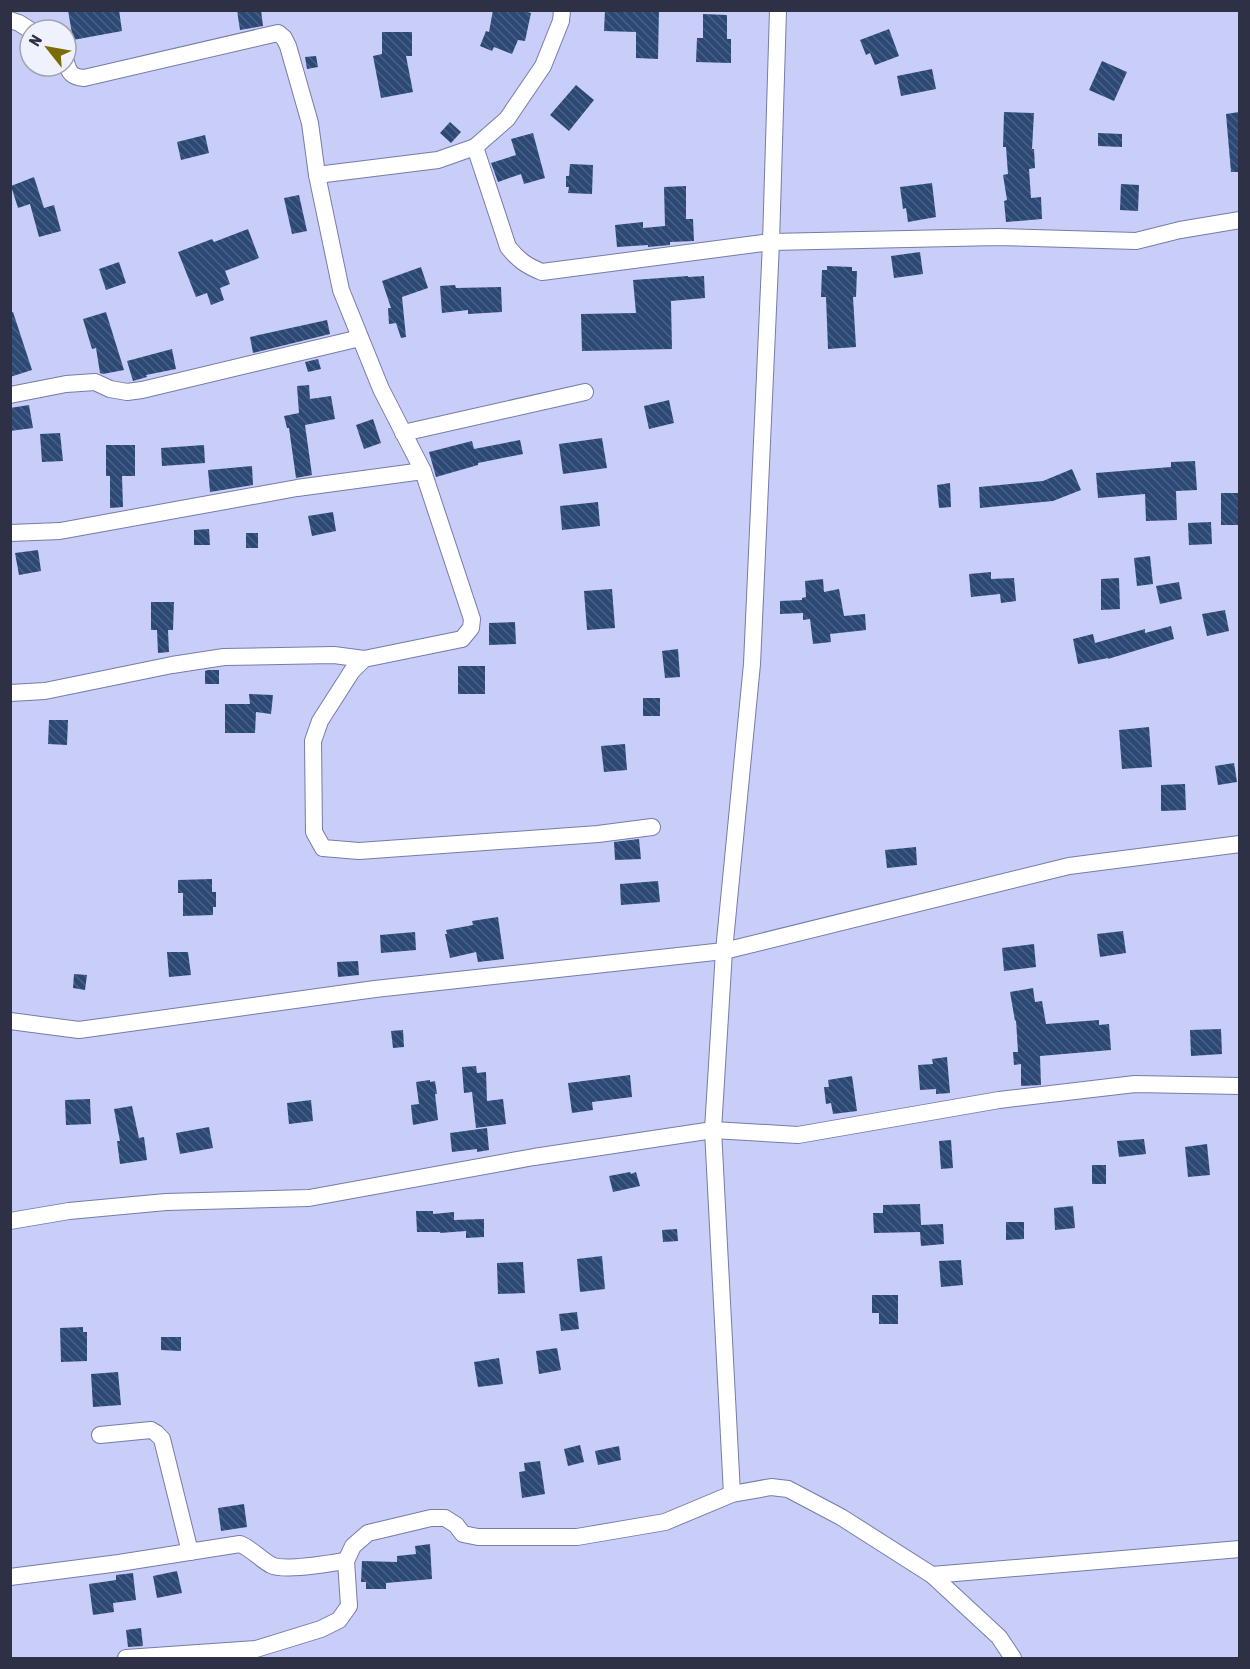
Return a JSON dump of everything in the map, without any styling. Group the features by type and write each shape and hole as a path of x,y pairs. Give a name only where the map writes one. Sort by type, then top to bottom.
{"street":[{"path":"316,175 438,160 475,147 507,119 543,66 561,21 562,10"},
{"path":"732,1494 713,1130 724,951 752,664 771,243 778,10"},
{"path":"10,693 45,691 172,665 224,657 334,655 364,659 462,639 471,628 472,619 423,471 381,389 341,290 316,175 310,123 284,38 278,33 84,78 78,77"},
{"path":"475,147 508,247 527,266 542,272 771,243 998,237 1136,242 1180,230 1239,220"},
{"path":"10,395 66,384 95,382 110,389 127,392 142,390 360,338"},
{"path":"404,433 585,392"},
{"path":"10,533 60,531 297,488 423,471"},
{"path":"364,659 352,671 320,721 314,741 314,832 323,848 359,851 598,834 652,827"},
{"path":"10,1021 79,1030 375,989 724,951 1069,866 1239,844"},
{"path":"10,1221 69,1210 166,1202 309,1198 534,1157 713,1130 798,1135 999,1100 1135,1084 1239,1086"},
{"path":"100,1435 151,1430 162,1439 190,1552"},
{"path":"126,1659 256,1649 321,1629 339,1620 349,1606 346,1561 354,1546 368,1533 431,1518 445,1518 456,1524 463,1534 478,1537 577,1537 665,1522 732,1494 771,1487 788,1489 841,1517 932,1575 999,1637 1013,1659"},
{"path":"10,1577 240,1544 250,1548 274,1566 285,1568 346,1561"},
{"path":"932,1575 1239,1549"}],"building":[{"path":"68,10 119,10 122,31 78,39 78,18 69,18"},
{"path":"237,10 261,10 263,26 240,30"},
{"path":"493,10 520,10 531,13 525,41 518,40 512,54 494,47 492,51 480,46 486,31 489,32"},
{"path":"605,10 659,10 658,59 636,58 636,32 604,31"},
{"path":"703,14 727,15 727,39 731,39 731,63 696,62 697,38 703,38"},
{"path":"889,29 899,56 875,65 870,53 866,55 860,40"},
{"path":"382,32 412,32 412,56 406,56 413,92 381,98 373,56 382,54"},
{"path":"316,56 318,67 307,69 305,57"},
{"path":"1102,61 1127,72 1114,101 1089,90"},
{"path":"932,69 936,89 901,96 897,76"},
{"path":"576,85 594,100 569,131 550,115"},
{"path":"1004,112 1034,113 1032,149 1034,149 1035,168 1029,169 1031,198 1041,197 1042,219 1006,222 1004,201 1007,200 1003,175 1008,174 1006,147 1003,147"},
{"path":"1239,112 1239,172 1231,172 1226,114"},
{"path":"450,122 461,132 451,143 440,133"},
{"path":"533,133 545,178 524,184 521,174 498,182 491,163 516,155 511,139"},
{"path":"1098,133 1122,134 1122,147 1098,146"},
{"path":"205,135 209,153 181,160 177,142"},
{"path":"570,164 593,165 592,194 568,193 566,176 569,176"},
{"path":"34,177 44,208 54,205 61,231 39,237 30,204 18,208 11,186"},
{"path":"932,183 936,217 908,222 906,208 903,209 900,187"},
{"path":"1121,184 1139,185 1138,211 1120,210"},
{"path":"686,186 686,219 693,219 694,241 670,242 670,245 648,247 648,245 617,247 615,225 643,222 643,228 665,226 664,187"},
{"path":"299,195 307,231 292,234 284,198"},
{"path":"248,229 259,258 225,271 230,284 220,288 224,300 211,305 207,293 196,297 178,252"},
{"path":"920,252 923,274 894,278 891,256"},
{"path":"119,262 126,283 106,290 99,269"},
{"path":"827,266 852,267 852,271 857,271 856,297 853,297 856,347 828,349 826,297 821,297 822,270 827,270"},
{"path":"421,267 428,288 402,297 406,337 401,338 396,323 389,324 388,308 391,308 382,281"},
{"path":"704,276 705,298 671,301 672,349 582,351 581,314 636,313 633,280"},
{"path":"455,285 456,288 501,287 502,312 468,314 468,310 442,313 440,286"},
{"path":"13,312 32,370 10,377 10,313"},
{"path":"106,312 124,370 103,374 100,373 96,348 92,349 83,319"},
{"path":"327,320 330,334 253,353 250,337"},
{"path":"172,349 176,369 146,375 147,377 133,381 127,361"},
{"path":"318,359 321,369 308,372 305,362"},
{"path":"309,385 310,399 331,396 335,419 305,425 312,475 296,478 289,428 287,428 284,416 299,413 297,386"},
{"path":"669,400 674,423 649,429 644,406"},
{"path":"29,405 33,428 10,431 10,408"},
{"path":"373,419 381,443 364,449 356,425"},
{"path":"60,433 63,461 42,462 40,434"},
{"path":"602,438 607,468 563,474 559,444"},
{"path":"520,440 523,454 478,463 478,465 436,477 429,452 472,441 474,449"},
{"path":"106,445 135,445 135,476 122,476 123,507 110,508 110,476 106,476"},
{"path":"204,445 205,463 162,466 161,448"},
{"path":"1195,461 1197,490 1176,491 1177,520 1146,521 1145,494 1098,498 1096,473 1171,467 1171,462"},
{"path":"252,466 253,485 210,492 208,470"},
{"path":"1072,469 1081,490 1053,501 980,508 979,487 1043,481"},
{"path":"950,483 951,507 939,508 937,485"},
{"path":"1221,493 1239,493 1239,525 1221,525"},
{"path":"598,502 600,526 562,530 560,506"},
{"path":"333,512 336,531 312,536 308,516"},
{"path":"1211,522 1212,544 1189,545 1188,523"},
{"path":"209,529 210,545 194,545 194,530"},
{"path":"246,533 258,533 258,548 246,548"},
{"path":"38,550 41,571 19,575 15,553"},
{"path":"1150,556 1153,584 1137,586 1134,558"},
{"path":"991,572 991,579 1014,578 1016,601 1001,603 1000,594 971,597 969,574"},
{"path":"1119,578 1120,609 1101,610 1101,579"},
{"path":"823,579 824,592 839,589 844,616 865,614 866,630 830,634 831,642 813,644 810,619 803,620 803,613 780,614 780,601 802,600 806,597 805,581"},
{"path":"1179,582 1182,599 1160,604 1156,586"},
{"path":"612,589 615,628 587,630 584,591"},
{"path":"151,602 174,602 173,630 168,630 169,652 158,653 157,630 151,630"},
{"path":"1225,610 1229,631 1207,636 1202,614"},
{"path":"515,622 516,644 489,645 489,623"},
{"path":"1171,626 1174,639 1108,659 1078,664 1073,639 1093,634 1095,643 1145,629 1145,633"},
{"path":"678,649 680,677 665,678 662,651"},
{"path":"458,666 485,666 485,694 458,694"},
{"path":"219,670 219,684 205,684 205,671"},
{"path":"249,694 273,695 271,714 256,712 255,733 225,733 225,704 250,704"},
{"path":"643,698 660,698 660,716 643,716"},
{"path":"49,720 68,720 67,745 48,744"},
{"path":"1149,727 1152,767 1122,769 1119,730"},
{"path":"625,744 627,770 604,772 601,746"},
{"path":"1234,763 1237,782 1218,785 1215,766"},
{"path":"1185,784 1186,810 1161,811 1161,785"},
{"path":"639,839 641,859 615,860 614,842"},
{"path":"916,847 917,865 887,868 885,850"},
{"path":"212,879 212,892 216,892 216,907 213,907 213,915 183,916 183,893 178,893 178,880"},
{"path":"658,881 660,902 621,905 620,884"},
{"path":"498,917 504,959 478,962 476,952 450,958 446,930 473,925 472,921"},
{"path":"1123,931 1126,953 1100,957 1097,934"},
{"path":"415,932 416,950 381,953 380,935"},
{"path":"1034,944 1036,967 1004,971 1002,948"},
{"path":"167,952 188,952 191,975 169,977"},
{"path":"358,961 359,975 338,977 337,962"},
{"path":"74,974 87,975 85,990 73,988"},
{"path":"1033,988 1035,1002 1042,1001 1046,1024 1099,1020 1099,1025 1109,1024 1111,1050 1040,1056 1041,1085 1021,1086 1021,1064 1014,1065 1013,1052 1018,1052 1016,1020 1010,992"},
{"path":"1221,1029 1222,1054 1191,1056 1190,1030"},
{"path":"403,1030 404,1047 393,1048 391,1031"},
{"path":"947,1057 950,1093 936,1094 936,1089 920,1090 918,1065 933,1064 932,1059"},
{"path":"476,1066 477,1073 486,1072 487,1101 503,1099 506,1124 476,1128 472,1092 464,1093 462,1067"},
{"path":"630,1075 632,1097 592,1102 593,1110 572,1113 568,1083"},
{"path":"852,1076 857,1111 833,1114 831,1103 826,1104 824,1087 829,1087 828,1080"},
{"path":"430,1080 430,1082 435,1081 438,1120 413,1125 411,1105 419,1104 416,1082"},
{"path":"90,1099 91,1124 66,1125 65,1100"},
{"path":"311,1100 313,1121 289,1124 287,1103"},
{"path":"132,1106 139,1138 144,1137 147,1160 120,1164 117,1141 120,1141 114,1109"},
{"path":"209,1127 213,1148 180,1154 176,1133"},
{"path":"487,1128 489,1150 452,1152 450,1133"},
{"path":"1144,1139 1146,1154 1119,1157 1117,1141"},
{"path":"951,1140 953,1168 941,1169 939,1141"},
{"path":"1207,1144 1210,1175 1188,1177 1185,1147"},
{"path":"1092,1165 1106,1165 1106,1184 1092,1184"},
{"path":"630,1172 631,1174 636,1172 640,1186 613,1192 609,1176"},
{"path":"920,1204 921,1225 943,1224 944,1244 921,1246 920,1232 874,1233 873,1213 883,1213 883,1205"},
{"path":"1073,1206 1075,1228 1055,1230 1054,1208"},
{"path":"416,1211 433,1211 433,1214 454,1212 454,1220 484,1219 484,1237 466,1238 466,1231 417,1232"},
{"path":"1006,1222 1024,1222 1024,1239 1006,1240"},
{"path":"677,1229 678,1241 663,1242 662,1230"},
{"path":"602,1256 605,1289 580,1292 577,1259"},
{"path":"961,1260 963,1285 941,1287 939,1261"},
{"path":"523,1262 525,1293 498,1294 497,1263"},
{"path":"872,1295 898,1295 898,1324 879,1324 879,1313 872,1313"},
{"path":"577,1312 579,1329 561,1331 559,1314"},
{"path":"83,1327 83,1332 87,1332 87,1361 61,1362 60,1328"},
{"path":"161,1337 181,1337 181,1351 161,1350"},
{"path":"557,1348 561,1370 539,1374 536,1351"},
{"path":"499,1358 503,1384 478,1387 474,1362"},
{"path":"118,1372 121,1405 93,1407 91,1374"},
{"path":"580,1445 584,1462 568,1466 564,1449"},
{"path":"619,1446 621,1460 598,1465 595,1451"},
{"path":"540,1461 545,1494 522,1498 519,1472 525,1471 524,1463"},
{"path":"244,1504 247,1527 221,1531 218,1508"},
{"path":"430,1544 432,1579 386,1583 386,1589 366,1589 366,1582 361,1582 362,1561 397,1562 397,1556 416,1554 415,1546"},
{"path":"177,1571 182,1593 157,1598 153,1576"},
{"path":"133,1573 136,1600 113,1603 114,1612 93,1615 89,1584 116,1580 116,1575"},
{"path":"141,1628 143,1646 128,1647 126,1630"}]}
